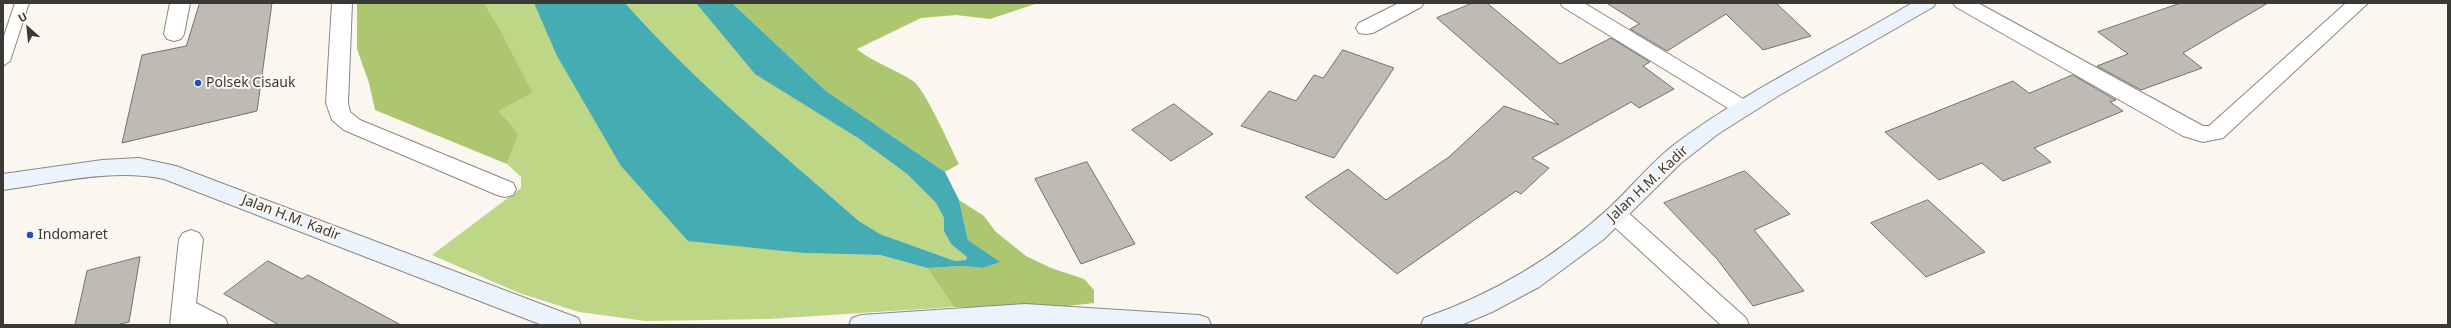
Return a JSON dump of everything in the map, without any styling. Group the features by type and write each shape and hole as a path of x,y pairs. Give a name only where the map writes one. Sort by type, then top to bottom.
{"street":[{"path":"174,34 180,3"},
{"path":"342,3 337,103 340,114 352,125 505,189"},
{"path":"1366,28 1414,3"},
{"path":"1570,3 1743,108"},
{"name":"Jalan H.M. Kadir","path":"1433,325 1461,316 1500,298 1544,274 1616,215 1651,178 1682,150 1743,108 1926,3"},
{"path":"1963,3 2191,131 2203,134 2215,133 2358,3"},
{"name":"Jalan H.M. Kadir","path":"3,182 102,168 139,166 168,172 569,325"},
{"path":"1616,215 1737,325"},
{"path":"191,240 184,317 216,325"},
{"path":"861,325 1025,314 1198,325"}],"lane":[{"path":"3,61 22,3"}],"green space":[{"path":"357,3 484,3 501,31 533,93 499,111 519,134 507,164 375,110 369,83 357,49"},
{"path":"484,3 534,3 757,247 803,253 880,255 927,268 954,307 768,319 646,321 579,312 519,293 432,255 521,188 521,177 507,164 519,134 499,111 533,93 501,31"},
{"path":"625,3 697,3 858,138 907,174 936,203 944,218 944,231 951,244 968,257 966,260 955,261 880,234 859,221 709,89"},
{"path":"732,3 1038,3 990,19 956,15 921,18 857,49 870,58 913,81 918,86 931,107 959,164 945,172 826,91"},
{"path":"959,200 984,216 996,232 1026,256 1051,268 1084,279 1094,290 1094,303 1058,307 954,307 927,268 961,266 983,268 999,262 968,240"}],"water":[{"path":"534,3 625,3 709,89 859,221 880,234 955,261 966,260 967,257 951,244 944,231 944,218 936,203 907,174 858,138 755,74 696,3 732,3 826,91 945,172 959,200 968,240 1000,262 983,268 961,266 927,268 880,255 803,253 688,241 621,166 557,56"}],"building":[{"name":"Polsek Cisauk","path":"200,3 272,3 257,111 122,143 142,55 186,46"},
{"path":"1473,3 1487,3 1560,64 1611,38 1650,62 1643,66 1674,89 1639,108 1631,102 1532,158 1549,168 1521,194 1516,191 1397,274 1305,197 1348,169 1386,200 1449,157 1504,106 1559,125 1437,18"},
{"path":"1607,3 1776,3 1811,36 1763,50 1726,14 1667,51 1630,29 1639,24"},
{"path":"2181,3 2268,3 2183,53 2202,68 2141,90 2097,66 2128,54 2098,32"},
{"path":"1343,50 1394,68 1334,158 1241,126 1269,91 1296,101 1314,75 1323,78"},
{"path":"2073,75 2116,100 2110,102 2123,111 2034,148 2051,162 2003,181 1982,163 1939,180 1885,132 2013,81 2029,93"},
{"path":"1174,104 1213,134 1171,161 1132,130"},
{"path":"1087,162 1135,244 1081,264 1035,179"},
{"path":"1745,171 1790,214 1754,230 1804,291 1753,306 1717,259 1664,203"},
{"path":"1928,200 1985,252 1926,277 1871,223"},
{"path":"140,257 129,322 116,325 75,325 87,271"},
{"path":"268,261 302,279 308,275 401,325 279,325 224,294"}],"place":[{"name":"Polsek Cisauk","path":"198,83"},
{"name":"Indomaret","path":"30,235"}]}
